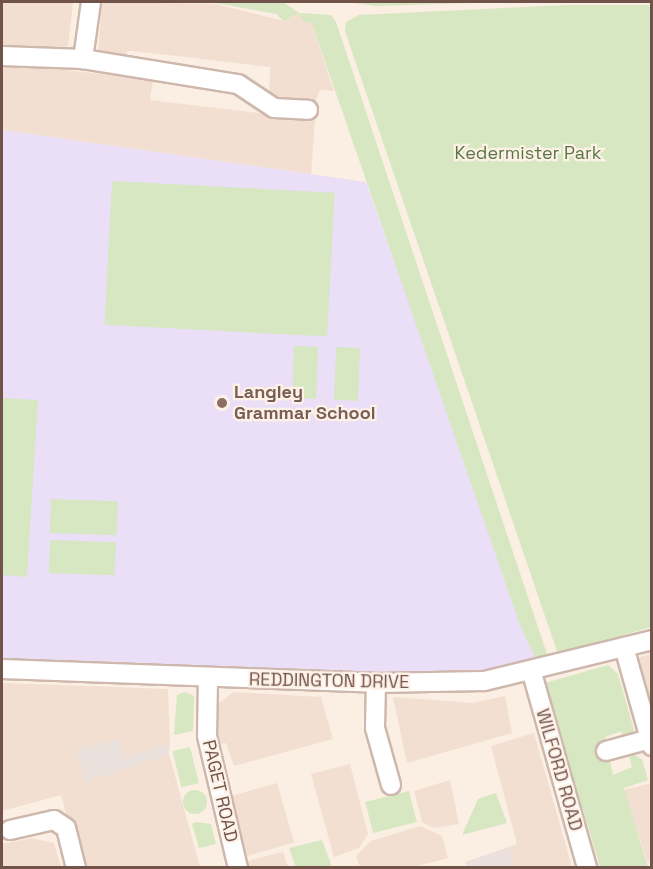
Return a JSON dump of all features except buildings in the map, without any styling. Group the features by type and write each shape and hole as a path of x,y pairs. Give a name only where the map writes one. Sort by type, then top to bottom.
{"street":[{"path":"83,59 91,2"},
{"path":"2,56 83,59 238,84 274,108 308,110"},
{"name":"REDDINGTON DRIVE","path":"2,669 208,679 376,683 484,681 532,673 651,640"},
{"path":"606,751 650,743 624,647"},
{"name":"WILFORD ROAD","path":"532,673 586,867"},
{"name":"PAGET ROAD","path":"208,679 207,736 238,867"},
{"path":"376,683 375,728 391,785"},
{"path":"10,830 54,820 66,828 76,867"}],"shaded area":[{"path":"2,2 73,2 68,46 51,50 2,45"},
{"path":"102,2 215,4 284,21 299,13 311,21 334,91 320,90 313,107 269,101 270,67 133,51 127,51 126,62 98,53"},
{"path":"2,63 153,80 150,100 315,120 311,174 2,130"},
{"name":"Langley Grammar School","path":"2,130 366,182 536,659 479,674 448,675 2,659"},
{"path":"651,654 651,731 636,658"},
{"path":"2,683 168,689 170,744 125,758 77,750 85,782 169,754 200,867 81,867 61,795 2,811"},
{"path":"234,692 321,697 333,739 234,766 226,743 214,745 213,707"},
{"path":"505,696 512,733 407,763 393,697 473,703"},
{"path":"534,733 572,867 514,867 509,847 517,844 491,746"},
{"path":"119,740 125,757 170,744 169,754 85,782 76,749"},
{"path":"350,764 368,834 359,848 334,857 311,774"},
{"path":"450,780 459,824 434,828 422,822 414,791"},
{"path":"277,783 294,843 243,857 226,798"},
{"path":"651,783 652,853 648,864 624,790"},
{"path":"420,826 442,836 448,858 413,867 360,867 356,856 371,841"},
{"path":"32,838 54,843 61,867 2,867 2,844"},
{"path":"509,847 514,867 467,867 465,862"},
{"path":"283,852 288,867 244,867 243,862"}],"green space":[{"path":"210,2 283,2 299,13 284,21 276,14"},
{"path":"347,2 500,2 377,6"},
{"name":"Kedermister Park","path":"567,5 651,5 651,627 558,654 345,31 346,22 359,15"},
{"path":"299,13 331,15 336,22 548,657 536,659 520,625 311,21 304,23"},
{"path":"112,181 335,193 327,336 104,325"},
{"path":"294,346 318,347 316,399 292,398"},
{"path":"336,347 360,348 358,401 334,400"},
{"path":"2,398 38,400 27,577 2,575"},
{"path":"51,499 118,501 117,535 50,533"},
{"path":"50,540 116,542 115,575 49,573"},
{"path":"608,665 618,674 634,730 624,743 621,731 605,737 613,775 632,767 628,752 642,759 648,780 624,788 648,867 600,867 583,810 572,811 538,698 545,683"},
{"path":"185,692 194,696 193,731 174,735 177,695"},
{"path":"190,747 199,783 181,787 173,751"},
{"path":"195,790 200,791 206,797 206,807 200,813 195,814 190,813 184,807 183,802 184,797 190,791"},
{"path":"409,791 417,822 373,833 365,802"},
{"path":"496,793 507,823 462,835 478,799"},
{"path":"197,822 211,824 216,844 199,848 192,824"},
{"path":"322,840 332,867 296,867 289,848"}],"place":[{"name":"Langley Grammar School","path":"222,403"}]}
